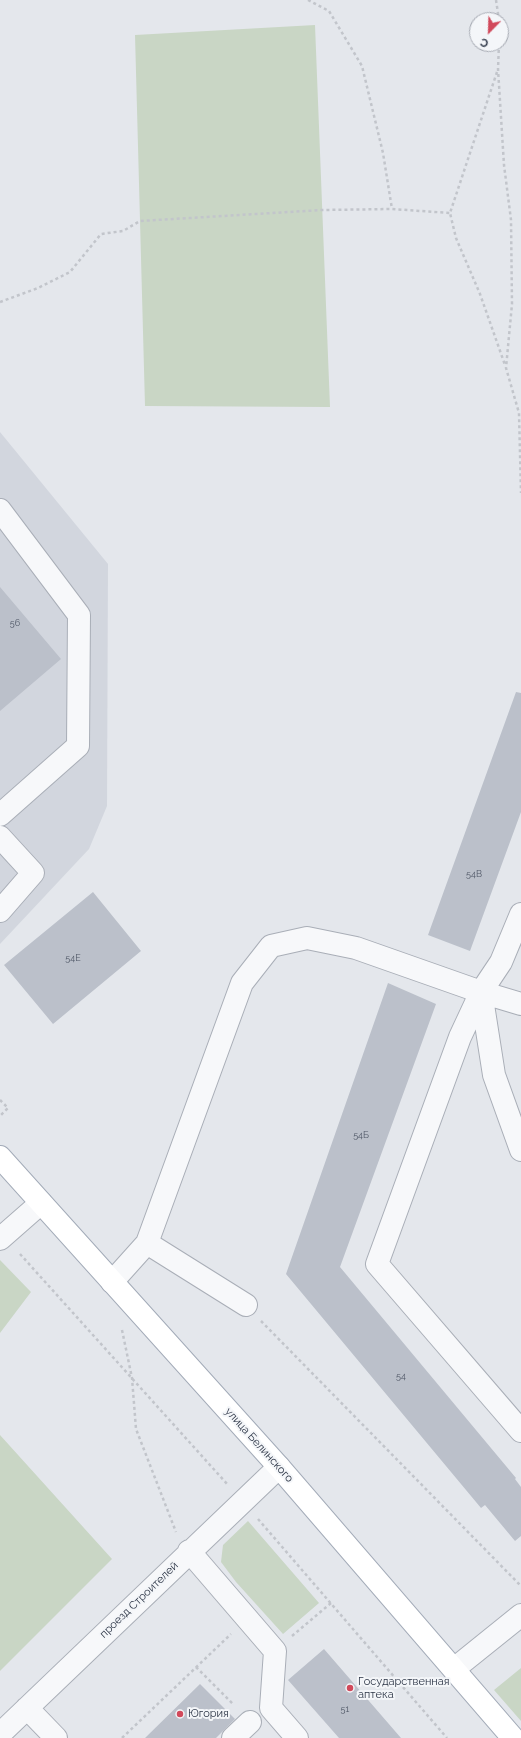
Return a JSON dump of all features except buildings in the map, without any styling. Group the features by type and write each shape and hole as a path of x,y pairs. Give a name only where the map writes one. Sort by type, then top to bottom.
{"main road":[{"name":"улица Белинского","path":"0,1157 279,1467 513,1738"}],"street":[{"path":"0,510 79,615 78,746 0,815"},
{"path":"0,837 34,873 0,911"},
{"path":"521,914 501,962 481,992 460,1037 376,1264 521,1431"},
{"path":"112,1282 147,1243 242,983 271,946 307,938 356,948 481,992 521,1004"},
{"path":"481,992 494,1075 521,1150"},
{"path":"0,1239 41,1202"},
{"path":"147,1243 246,1305"},
{"name":"проезд Строителей","path":"0,1734 279,1467"},
{"path":"190,1551 275,1651 271,1708 297,1738"},
{"path":"454,1669 521,1615"},
{"path":"27,1708 56,1738"},
{"path":"233,1738 250,1722"}],"path":[{"path":"308,0 330,11 362,66 383,153 392,209"},
{"path":"496,0 498,12"},
{"path":"499,52 498,69 504,165 512,220 512,304 506,368"},
{"path":"498,69 450,213 456,238 480,294 506,368 519,413 521,493"},
{"path":"0,302 38,288 70,272 101,234 123,231 140,221 322,210 392,209 450,213"},
{"path":"0,1100 8,1108 0,1116"},
{"path":"246,1305 521,1586"},
{"path":"121,1327 132,1378 136,1429 178,1537 190,1551"},
{"path":"275,1651 331,1603"},
{"path":"122,1738 247,1618"},
{"path":"196,1667 250,1722"}],"shaded area":[{"path":"0,432 108,564 107,806 89,849 0,944"}],"green space":[{"path":"315,25 330,407 145,406 135,35"},
{"path":"0,1260 31,1292 0,1333"},
{"path":"0,1435 112,1559 0,1671"},
{"path":"248,1521 319,1603 283,1634 236,1582 221,1562 223,1545"},
{"path":"521,1668 521,1721 494,1690"}],"place":[{"name":"Государственная аптека","path":"350,1688"},
{"name":"Югория","path":"180,1714"}]}
